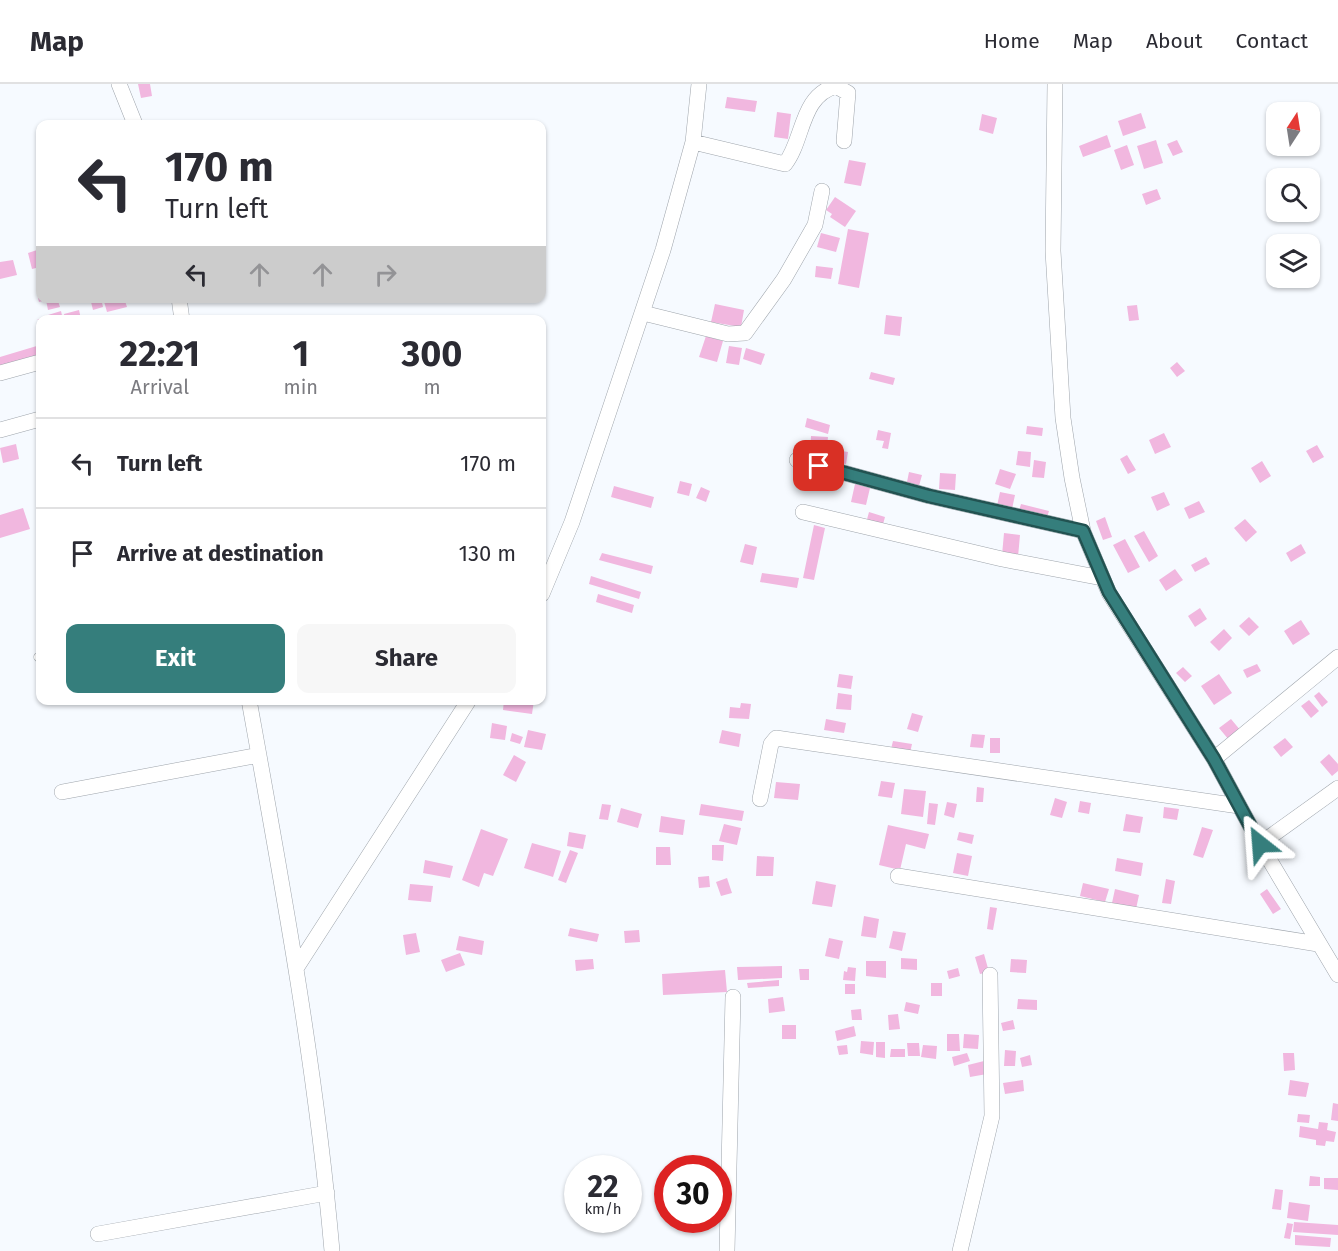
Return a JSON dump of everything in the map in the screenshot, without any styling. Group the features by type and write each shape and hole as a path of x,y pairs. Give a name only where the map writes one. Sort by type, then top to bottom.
{"street":[{"path":"119,84 133,120"},
{"path":"546,584 572,522 643,313 685,176 693,142 699,84"},
{"path":"1055,84 1053,251 1063,406 1072,478 1083,531 1102,578 1214,759 1337,977"},
{"path":"693,142 785,164 812,103 826,89 836,86 848,93 844,141"},
{"path":"643,313 729,334 745,333 784,279 815,225 822,192"},
{"path":"0,373 36,363"},
{"path":"0,430 36,420"},
{"path":"797,460 929,496 1083,531"},
{"path":"803,512 1002,559 1102,578"},
{"path":"1214,759 1338,657"},
{"path":"250,705 297,967 327,1193 332,1251"},
{"path":"297,967 466,705"},
{"path":"760,799 771,744 776,738 1239,806"},
{"path":"62,792 259,755"},
{"path":"1260,844 1338,788"},
{"path":"898,876 1318,944"},
{"path":"960,1251 992,1116 990,975"},
{"path":"727,1251 733,997"},
{"path":"98,1234 327,1193"}],"building":[{"path":"138,84 150,84 152,96 141,98"},
{"path":"727,97 757,101 755,112 725,108"},
{"path":"777,112 791,114 788,139 774,137"},
{"path":"1141,113 1146,128 1123,136 1118,121"},
{"path":"982,114 997,118 993,134 979,130"},
{"path":"1107,135 1111,147 1083,157 1079,146"},
{"path":"1156,140 1163,163 1144,169 1137,146"},
{"path":"1177,140 1183,152 1173,156 1167,144"},
{"path":"1127,145 1134,165 1121,170 1114,150"},
{"path":"849,160 866,163 861,186 844,183"},
{"path":"1157,189 1161,199 1146,205 1142,194"},
{"path":"835,197 856,211 845,227 830,217 832,214 826,210"},
{"path":"848,229 869,233 859,288 838,284"},
{"path":"821,233 840,238 836,252 817,247"},
{"path":"36,250 36,268 32,269 28,253"},
{"path":"13,260 17,275 0,279 0,262"},
{"path":"816,266 833,268 831,279 815,277"},
{"path":"47,303 59,303 60,307 48,310"},
{"path":"91,303 102,303 103,307 93,310"},
{"path":"104,303 126,303 127,307 107,312"},
{"path":"715,304 744,310 741,327 711,322"},
{"path":"1137,305 1139,320 1129,321 1127,306"},
{"path":"79,310 80,315 64,315"},
{"path":"61,311 62,315 48,315"},
{"path":"886,315 902,317 900,336 884,334"},
{"path":"706,336 723,341 717,362 699,357"},
{"path":"36,346 36,360 0,371 0,357"},
{"path":"729,346 742,348 739,365 726,363"},
{"path":"746,348 765,354 761,365 743,359"},
{"path":"1177,362 1185,371 1177,377 1170,368"},
{"path":"871,372 895,378 893,385 869,379"},
{"path":"807,418 830,425 828,434 805,427"},
{"path":"1027,426 1043,428 1042,436 1026,434"},
{"path":"878,430 891,433 888,449 882,448 884,441 876,440"},
{"path":"1164,433 1171,447 1155,454 1149,440"},
{"path":"811,436 828,437 826,458 810,457"},
{"path":"16,444 19,459 3,463 0,448"},
{"path":"1317,445 1324,457 1313,463 1306,451"},
{"path":"836,450 848,452 846,464 834,462"},
{"path":"1018,451 1031,452 1030,467 1016,465"},
{"path":"1127,455 1136,470 1128,474 1120,459"},
{"path":"1034,460 1046,462 1044,478 1032,477"},
{"path":"1262,461 1271,476 1260,483 1251,468"},
{"path":"1000,469 1016,474 1010,489 995,484"},
{"path":"909,472 922,475 919,486 907,482"},
{"path":"940,473 956,474 955,490 939,489"},
{"path":"680,481 692,484 689,496 677,493"},
{"path":"855,484 870,488 866,505 851,502"},
{"path":"614,486 654,497 651,508 611,497"},
{"path":"701,487 710,491 706,502 696,498"},
{"path":"1000,492 1015,495 1012,509 997,506"},
{"path":"1164,492 1170,505 1157,511 1151,497"},
{"path":"1199,501 1205,512 1189,519 1184,508"},
{"path":"1021,504 1049,511 1046,521 1018,514"},
{"path":"23,508 30,529 0,538 0,515"},
{"path":"869,512 885,517 882,528 866,523"},
{"path":"1105,517 1112,537 1103,540 1096,521"},
{"path":"1245,519 1257,532 1246,542 1234,528"},
{"path":"814,525 825,528 814,580 803,578"},
{"path":"1144,531 1158,556 1149,562 1134,536"},
{"path":"1004,533 1020,535 1018,557 1002,555"},
{"path":"1125,539 1140,567 1128,573 1113,545"},
{"path":"745,544 757,547 753,565 740,562"},
{"path":"1301,544 1306,553 1291,562 1286,553"},
{"path":"602,553 653,566 651,574 599,560"},
{"path":"1206,557 1210,564 1195,572 1191,565"},
{"path":"1175,569 1183,580 1166,591 1159,580"},
{"path":"762,573 799,578 797,588 760,582"},
{"path":"591,576 641,592 639,599 589,584"},
{"path":"598,594 634,605 632,613 596,602"},
{"path":"1200,608 1207,619 1195,627 1188,616"},
{"path":"1249,617 1259,627 1249,636 1239,626"},
{"path":"1301,620 1310,634 1293,645 1284,631"},
{"path":"1224,629 1232,638 1219,651 1210,642"},
{"path":"1257,664 1261,671 1247,678 1243,670"},
{"path":"1183,667 1192,676 1185,682 1176,673"},
{"path":"839,674 853,676 851,689 837,687"},
{"path":"1219,674 1232,693 1214,705 1201,686"},
{"path":"1319,692 1328,702 1322,707 1314,696"},
{"path":"838,693 852,695 851,710 836,709"},
{"path":"1309,700 1319,711 1311,718 1301,706"},
{"path":"741,703 751,704 749,719 729,718 730,707 740,708"},
{"path":"504,705 533,705 532,714 503,710"},
{"path":"912,713 923,716 918,732 907,729"},
{"path":"826,719 846,723 844,733 824,730"},
{"path":"1231,719 1241,731 1229,740 1219,728"},
{"path":"492,723 507,726 505,740 490,738"},
{"path":"528,730 546,734 542,750 524,747"},
{"path":"722,730 741,734 739,747 719,743"},
{"path":"512,733 523,737 520,744 510,741"},
{"path":"972,734 985,735 983,748 970,747"},
{"path":"990,738 1000,738 1000,753 990,753"},
{"path":"1285,738 1293,747 1281,757 1273,747"},
{"path":"893,741 912,744 910,753 891,749"},
{"path":"1329,754 1338,764 1338,771 1332,776 1320,762"},
{"path":"514,755 526,762 516,782 503,775"},
{"path":"881,781 895,783 892,798 878,796"},
{"path":"776,782 800,784 798,800 774,798"},
{"path":"977,787 984,788 983,802 976,802"},
{"path":"904,789 926,791 923,817 901,814"},
{"path":"1055,798 1067,802 1062,818 1050,815"},
{"path":"1080,801 1091,803 1089,814 1078,812"},
{"path":"947,802 957,804 954,818 944,815"},
{"path":"929,803 938,804 935,825 927,824"},
{"path":"602,804 611,805 608,820 599,819"},
{"path":"701,804 744,811 742,821 699,815"},
{"path":"1164,807 1179,809 1177,820 1163,818"},
{"path":"621,808 642,814 638,828 617,822"},
{"path":"1126,814 1143,817 1140,833 1123,831"},
{"path":"661,816 685,820 683,835 659,832"},
{"path":"724,824 741,828 737,845 719,841"},
{"path":"888,825 929,834 925,849 906,844 900,870 879,865"},
{"path":"1202,827 1213,830 1203,858 1193,855"},
{"path":"481,829 508,839 493,876 484,873 479,887 462,880"},
{"path":"569,832 586,835 583,849 567,846"},
{"path":"959,832 974,835 972,844 957,840"},
{"path":"532,843 561,851 553,877 524,868"},
{"path":"712,845 724,845 723,861 712,860"},
{"path":"656,847 670,847 671,865 656,865"},
{"path":"570,850 578,853 566,883 558,880"},
{"path":"957,853 972,856 968,876 953,873"},
{"path":"757,856 774,857 773,876 756,876"},
{"path":"1117,858 1143,863 1141,876 1115,871"},
{"path":"425,860 453,866 450,878 423,873"},
{"path":"709,876 710,887 699,888 698,877"},
{"path":"727,878 732,893 721,896 716,882"},
{"path":"1166,879 1175,881 1171,904 1162,903"},
{"path":"816,881 836,885 832,907 812,904"},
{"path":"1083,883 1109,889 1105,902 1080,896"},
{"path":"410,884 433,886 431,902 408,900"},
{"path":"1115,889 1139,895 1136,909 1112,903"},
{"path":"1267,889 1281,909 1273,914 1260,894"},
{"path":"990,907 997,908 993,930 987,929"},
{"path":"864,916 879,919 876,938 861,936"},
{"path":"570,928 599,934 597,942 568,936"},
{"path":"639,930 640,942 625,943 624,931"},
{"path":"893,931 906,933 902,951 889,948"},
{"path":"416,933 420,952 406,955 403,935"},
{"path":"459,936 484,941 482,955 456,950"},
{"path":"829,938 843,941 839,959 825,956"},
{"path":"460,953 465,965 446,972 441,960"},
{"path":"984,954 989,972 980,974 975,957"},
{"path":"901,958 917,959 917,970 901,969"},
{"path":"593,959 594,969 576,971 575,960"},
{"path":"1011,959 1027,960 1026,973 1010,972"},
{"path":"866,961 886,961 886,978 866,976"},
{"path":"782,966 782,978 738,980 737,967"},
{"path":"848,967 856,968 855,981 843,980 844,971 847,972"},
{"path":"958,968 960,976 949,979 947,971"},
{"path":"799,969 809,969 809,980 800,980"},
{"path":"725,970 727,992 663,995 662,974"},
{"path":"779,980 779,986 748,988 747,983"},
{"path":"931,983 942,983 942,996 931,996"},
{"path":"845,984 855,984 855,994 845,994"},
{"path":"783,997 785,1011 769,1013 768,999"},
{"path":"1018,999 1037,1000 1037,1010 1017,1009"},
{"path":"906,1002 920,1005 918,1014 904,1011"},
{"path":"861,1009 862,1020 852,1020 851,1010"},
{"path":"898,1014 900,1029 889,1030 888,1015"},
{"path":"1013,1020 1015,1029 1003,1031 1001,1023"},
{"path":"782,1025 796,1025 796,1039 782,1039"},
{"path":"854,1026 856,1036 837,1041 835,1031"},
{"path":"947,1034 959,1034 960,1051 947,1051"},
{"path":"964,1034 979,1035 978,1049 963,1048"},
{"path":"861,1041 874,1042 873,1055 860,1053"},
{"path":"876,1042 885,1042 885,1058 876,1057"},
{"path":"907,1043 919,1043 920,1056 908,1056"},
{"path":"847,1045 848,1054 839,1055 837,1046"},
{"path":"923,1045 937,1046 936,1059 921,1057"},
{"path":"891,1049 905,1049 905,1057 890,1057"},
{"path":"1005,1050 1016,1051 1015,1066 1004,1066"},
{"path":"967,1053 970,1061 954,1066 952,1057"},
{"path":"1283,1053 1294,1053 1295,1070 1284,1071"},
{"path":"1030,1055 1032,1065 1022,1067 1020,1058"},
{"path":"984,1061 987,1074 970,1077 968,1065"},
{"path":"1023,1080 1024,1091 1005,1094 1003,1083"},
{"path":"1290,1080 1309,1083 1306,1097 1288,1095"},
{"path":"1333,1103 1338,1104 1338,1121 1331,1120"},
{"path":"1298,1114 1310,1115 1309,1123 1297,1122"},
{"path":"1319,1122 1328,1123 1327,1130 1336,1132 1334,1142 1326,1141 1325,1146 1316,1145 1316,1140 1299,1137 1300,1126 1318,1129"},
{"path":"1310,1176 1320,1177 1320,1186 1309,1186"},
{"path":"1324,1178 1338,1178 1338,1190 1324,1189"},
{"path":"1275,1189 1283,1190 1281,1210 1272,1209"},
{"path":"1289,1202 1310,1205 1308,1221 1287,1218"},
{"path":"1294,1222 1338,1225 1338,1235 1293,1232"},
{"path":"1287,1223 1293,1224 1290,1239 1284,1238"},
{"path":"1295,1235 1331,1238 1330,1247 1295,1245"}],"route":[{"path":"819,466 929,496 1083,531 1109,592 1193,729 1214,759 1260,844"}]}
